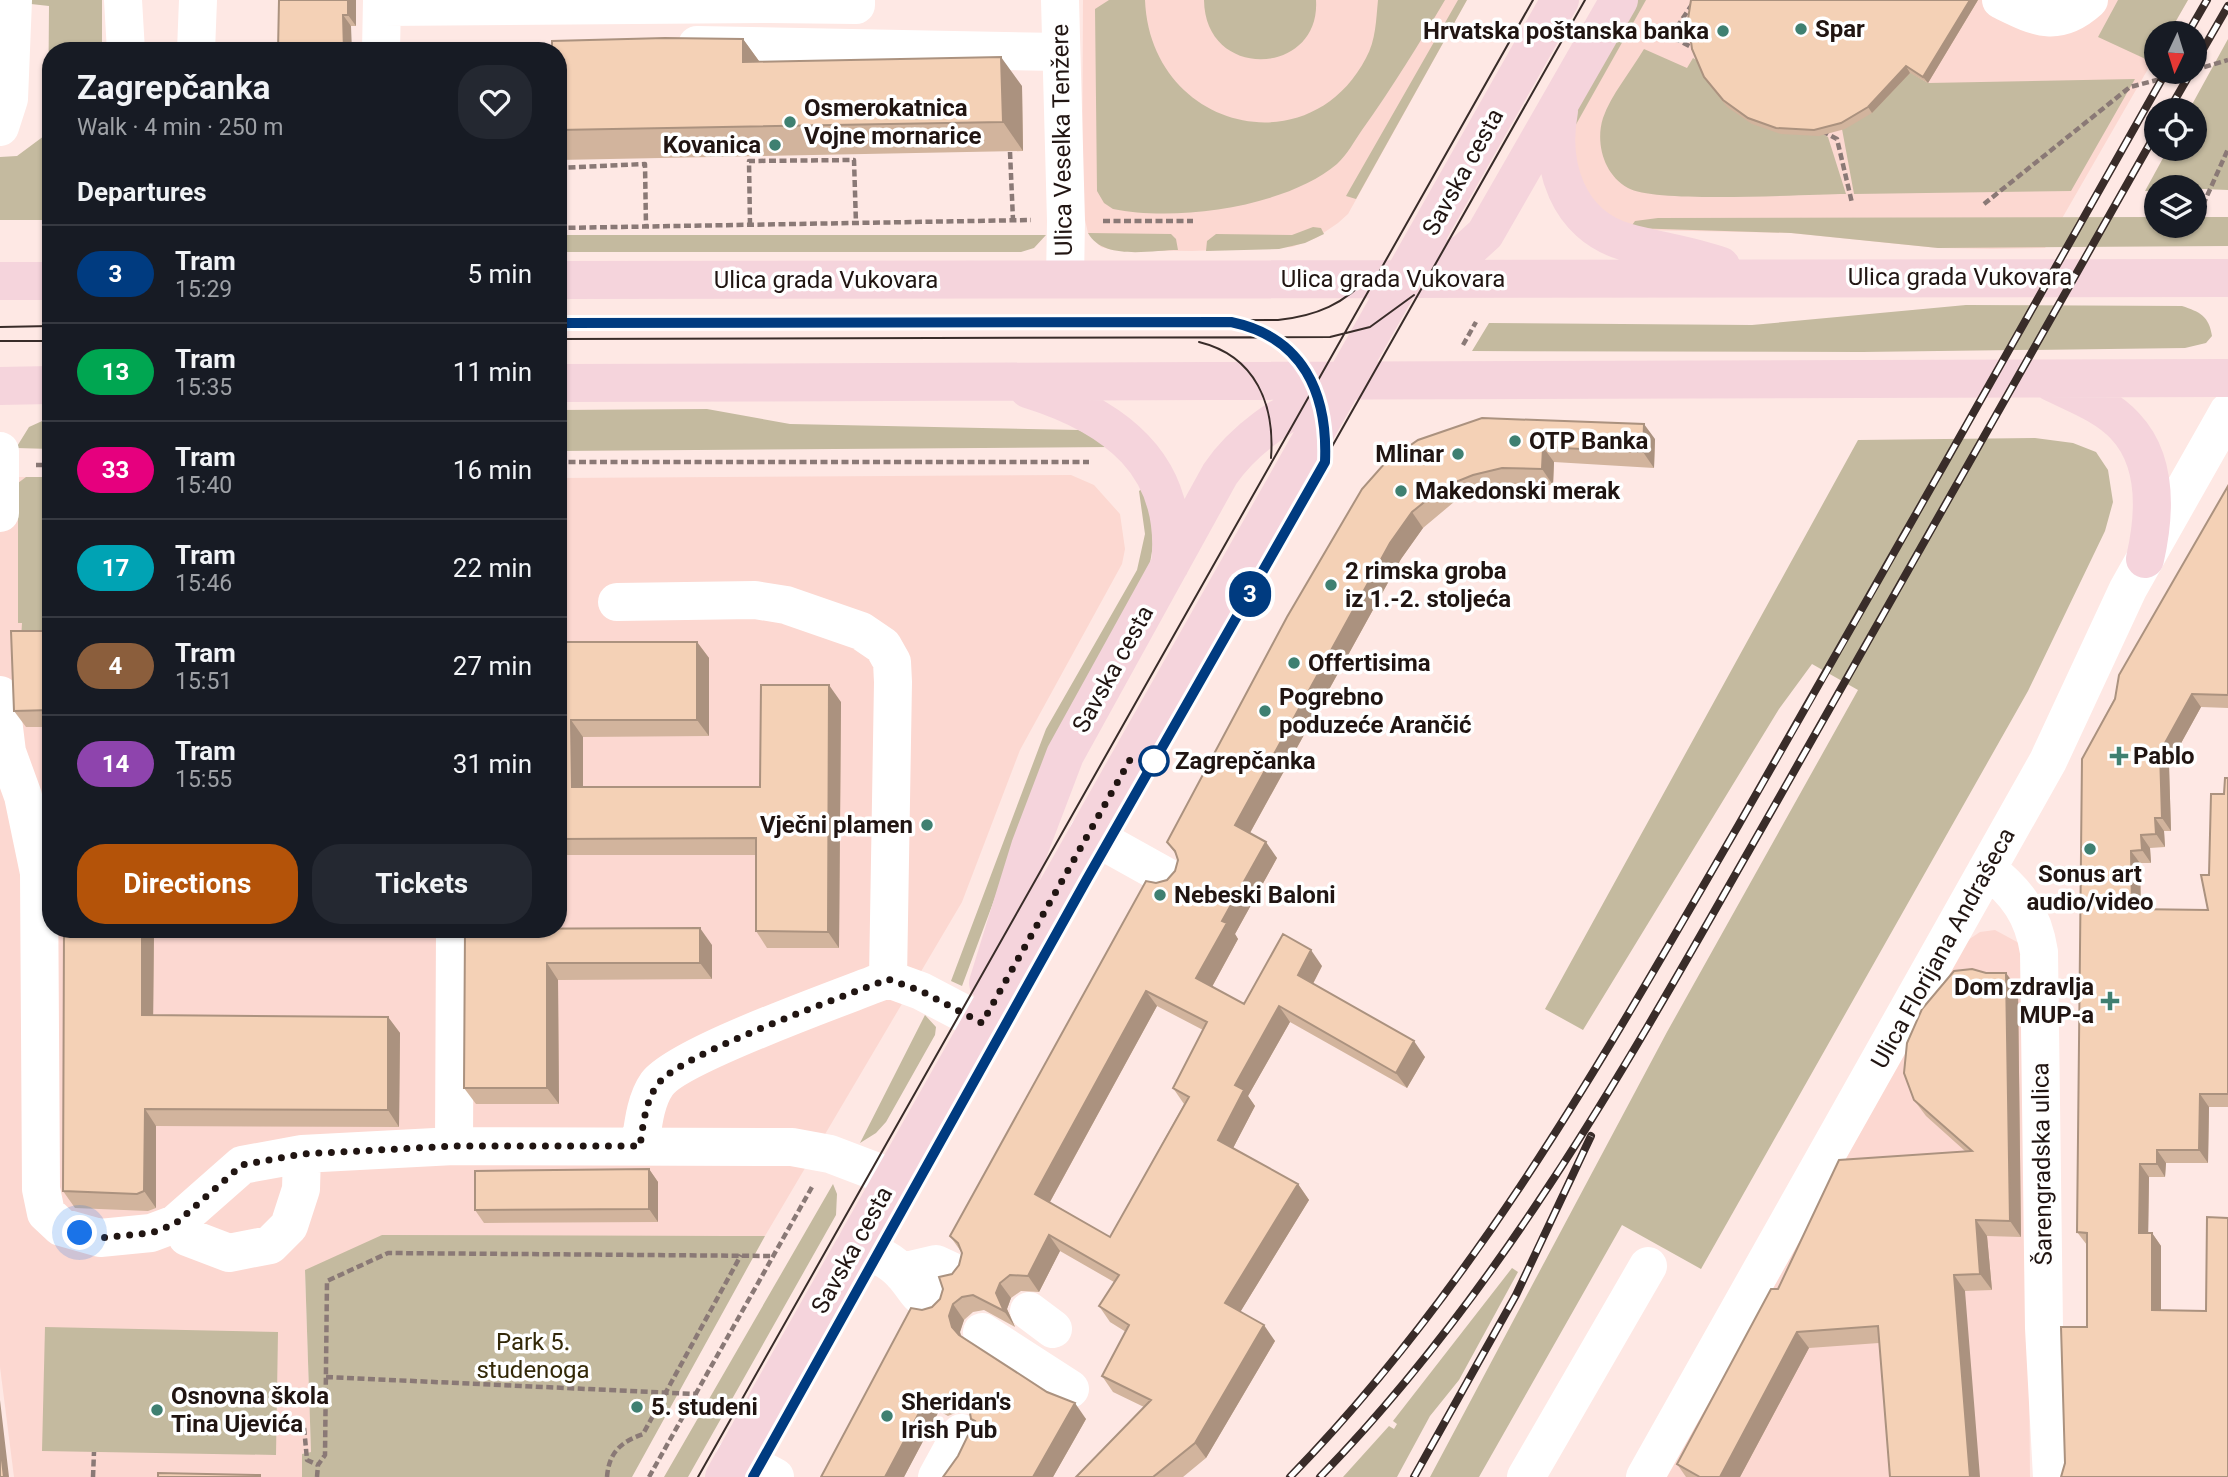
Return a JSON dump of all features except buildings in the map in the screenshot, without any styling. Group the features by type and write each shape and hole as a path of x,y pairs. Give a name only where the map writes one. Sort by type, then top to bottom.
{"main road":[{"name":"Savska cesta","path":"730,1467 1560,0"},
{"path":"1402,279 1435,267 1476,245 1494,219 1560,103 1632,11"},
{"path":"1560,103 1555,146 1557,165 1562,184 1583,216 1601,230 1625,242 1690,256 1756,278"},
{"name":"Ulica grada Vukovara","path":"567,280 2228,278"},
{"path":"0,281 42,281"},
{"path":"2042,378 2106,411 2125,426 2134,440 2144,461 2153,503 2145,559"},
{"path":"567,383 2228,378"},
{"name":"Savska cesta","path":"982,1023 995,954 1056,775 1220,474 1241,447 1281,416 1345,380"},
{"path":"1002,381 1041,393 1106,423 1132,443 1149,462 1165,499 1171,527 1170,568"},
{"path":"0,386 42,386"}],"street":[{"path":"0,127 9,99 13,0"},
{"path":"123,0 125,42"},
{"path":"196,42 198,0"},
{"path":"381,42 382,4 684,6 769,2 856,5 856,0"},
{"name":"Ulica Veselka Tenžere","path":"1060,0 1065,279"},
{"path":"2001,0 2046,18 2075,13 2090,0"},
{"path":"684,6 671,45 1059,52"},
{"name":"Ulica Florijana Andrašeca","path":"1645,1477 2048,761 2116,613 2228,412"},
{"path":"0,451 0,513"},
{"path":"617,603 755,600 786,605 861,631 883,646 892,662 893,682 888,979"},
{"path":"0,695 7,752 23,796 39,873 41,1175 46,1213 61,1227 100,1238 151,1233 175,1224 242,1165 302,1154 454,1146 792,1147 830,1154 893,1178"},
{"path":"1088,833 1167,877"},
{"name":"Šarengradska ulica","path":"1987,869 2012,889 2027,910 2035,928 2039,952 2044,1314 2052,1477"},
{"path":"454,1146 455,938"},
{"path":"640,1146 646,1112 658,1083 702,1054 888,979 921,991 982,1023"},
{"path":"187,1237 229,1253 270,1245 289,1226 301,1189 302,1154"},
{"path":"855,1245 877,1255 902,1272 919,1297 932,1304"},
{"path":"902,1272 936,1264 951,1271"},
{"path":"1526,1477 1647,1266"},
{"path":"982,1332 1070,1388"},
{"path":"937,1477 961,1433"},
{"path":"730,1467 775,1477"}],"path":[{"path":"1671,36 1695,0"},
{"path":"1632,11 1705,56"},
{"path":"1685,16 1694,19"},
{"path":"2207,66 2228,60"},
{"path":"1984,204 2130,87 2144,83"},
{"path":"1817,129 1837,139 1852,203"},
{"path":"2207,196 2228,149"},
{"path":"1010,152 1013,220"},
{"path":"750,225 749,161 854,160 856,224"},
{"path":"567,168 645,164 646,227"},
{"path":"567,228 1034,219"},
{"path":"1092,221 1193,221"},
{"path":"1462,345 1476,322"},
{"path":"567,462 1087,460 1097,467"},
{"path":"649,1477 814,1183"},
{"path":"317,1477 318,1465 325,1455 327,1281 388,1253 773,1256"},
{"path":"607,1477 614,1451 629,1439 643,1434 741,1255"},
{"path":"326,1377 696,1394"},
{"path":"284,1427 304,1427 307,1460 318,1465"},
{"path":"93,1477 94,1452"}],"shaded area":[{"path":"1083,0 1467,0 1348,214 1316,238 1292,247 1192,251 1113,250 1101,247 1088,233 1082,207"},
{"path":"1630,0 2188,0 2176,21 2144,21 2144,76 2045,248 1938,248 1791,233 1641,230 1613,223 1571,175 1574,102"},
{"path":"1071,475 1094,485 1120,514 1125,549 1122,564 1020,750 962,902 765,1236 305,1270 311,1452 302,1454 302,1477 14,1477 0,1367 0,477 42,477 42,938 567,938 567,478"},
{"path":"1995,930 2019,943 2025,957 2030,1477 1667,1477 1968,940 1980,932"}],"green space":[{"path":"31,0 102,0 102,42 49,42 49,6 31,4"},
{"path":"1109,0 1145,0 1154,44 1173,79 1202,104 1236,119 1272,122 1308,114 1340,93 1366,58 1372,44 1378,0 1445,0 1384,98 1337,164 1315,179 1261,201 1230,208 1168,214 1113,209 1104,203 1097,191 1095,9"},
{"path":"1204,0 1316,0 1313,25 1301,44 1283,55 1262,59 1241,56 1223,45 1209,27"},
{"path":"1458,0 1467,0 1356,199 1346,196"},
{"path":"1630,0 1646,0 1565,144 1567,119"},
{"path":"2118,0 2188,0 2176,21 2144,21 2144,58 2098,37"},
{"path":"2228,39 2228,190 2207,189 2207,175 2154,175 2161,161 2207,161 2207,98 2196,98 2203,84 2207,84 2207,77"},
{"path":"1644,49 1687,68 1693,58 1828,137 1846,194 1699,197 1644,193 1628,188 1607,167 1601,148 1601,128 1611,101"},
{"path":"1886,58 1928,83 2135,79 2071,191 1854,194 1842,129"},
{"path":"42,137 42,220 0,220 0,157 17,156"},
{"path":"2144,217 2144,238 2207,238 2207,217 2228,217 2228,246 1938,248 1791,233 1630,228 1635,221 1658,218"},
{"path":"1313,227 1321,228 1324,234 1305,243 1279,249 1206,251 1207,241 1216,234 1292,235"},
{"path":"1088,233 1171,234 1176,239 1178,250 1116,251 1095,242"},
{"path":"567,235 1046,235 1034,248 1021,252 567,252"},
{"path":"1966,305 2182,306 2194,310 2206,319 2212,336 2206,343 2185,348 1862,352 1472,351 1489,323 1752,325"},
{"path":"707,409 790,424 1079,430 1110,447 567,451 567,410"},
{"path":"42,421 42,449 16,448 29,427"},
{"path":"2035,438 2073,443 2096,452 2108,470 2113,502 2105,531 2028,691 1701,1269 1622,1225 1479,1477 1430,1477 1667,1032 1858,690 1812,664 1779,709 1583,1030 1545,1009 1858,440"},
{"path":"26,477 42,477 42,640 21,640 22,623 18,623 18,483"},
{"path":"1146,486 1155,534 1150,563 1052,745 962,986 951,981 1046,729 1137,570 1145,534 1139,491"},
{"path":"925,1015 936,1027 935,1035 886,1122 876,1133 860,1143"},
{"path":"833,1184 837,1194 836,1215 688,1477 664,1477"},
{"name":"Park 5. studenoga","path":"382,1235 765,1236 632,1477 302,1477 302,1454 311,1452 305,1270"},
{"path":"1512,1268 1518,1272 1459,1380 1430,1416 1397,1477 1343,1477 1389,1426 1394,1429 1397,1424 1393,1421"},
{"path":"45,1327 278,1332 276,1455 42,1451"}],"tram line":[{"path":"698,1477 1533,0"},
{"path":"753,1477 1087,879 1585,0"},
{"path":"567,323 1278,320 1329,307 1350,294 1370,275"},
{"path":"567,339 1330,337 1370,327 1414,295"},
{"name":"3","path":"567,323 930,320 1231,322 1265,331 1286,347 1311,380 1324,410 1325,462 1087,879 753,1477"},
{"path":"0,327 42,326"},
{"path":"1270,335 1297,360 1315,389 1324,423 1325,459"},
{"path":"0,341 42,341"},
{"path":"1199,342 1219,349 1235,359 1258,385 1269,419 1271,458"}],"railway":[{"path":"2195,21 2207,0"},
{"path":"2207,42 2228,6"},
{"path":"1290,1477 1357,1404 1420,1327 1534,1166 1587,1082 1792,732 2159,84"},
{"path":"2176,98 2184,84"},
{"path":"1320,1477 1387,1404 1449,1328 1562,1166 1714,912 2144,154"},
{"path":"1414,1477 1516,1295 1591,1136"}],"place":[{"name":"Spar","path":"1801,29"},
{"name":"Hrvatska poštanska banka","path":"1723,31"},
{"name":"Osmerokatnica Vojne mornarice","path":"790,122"},
{"name":"Kovanica","path":"775,145"},
{"name":"OTP Banka","path":"1515,441"},
{"name":"Mlinar","path":"1458,454"},
{"name":"Makedonski merak","path":"1401,491"},
{"name":"2 rimska groba iz 1.-2. stoljeća","path":"1331,585"},
{"name":"Offertisima","path":"1294,663"},
{"name":"Pogrebno poduzeće Arančić","path":"1265,711"},
{"name":"Pablo","path":"2119,756"},
{"name":"Zagrepčanka","path":"1154,761"},
{"name":"Vječni plamen","path":"927,825"},
{"name":"Sonus art audio/video","path":"2090,849"},
{"name":"Nebeski Baloni","path":"1160,895"},
{"name":"Dom zdravlja MUP-a","path":"2110,1001"},
{"name":"5. studeni","path":"637,1407"},
{"name":"Osnovna škola Tina Ujevića","path":"157,1410"},
{"name":"Sheridan's Irish Pub","path":"887,1416"}],"route":[{"path":"80,1233 100,1238 151,1233 175,1224 242,1165 302,1154 454,1146 504,1149 640,1146 646,1112 658,1083 702,1054 888,979 921,991 982,1023 1130,760 1154,761"}]}
